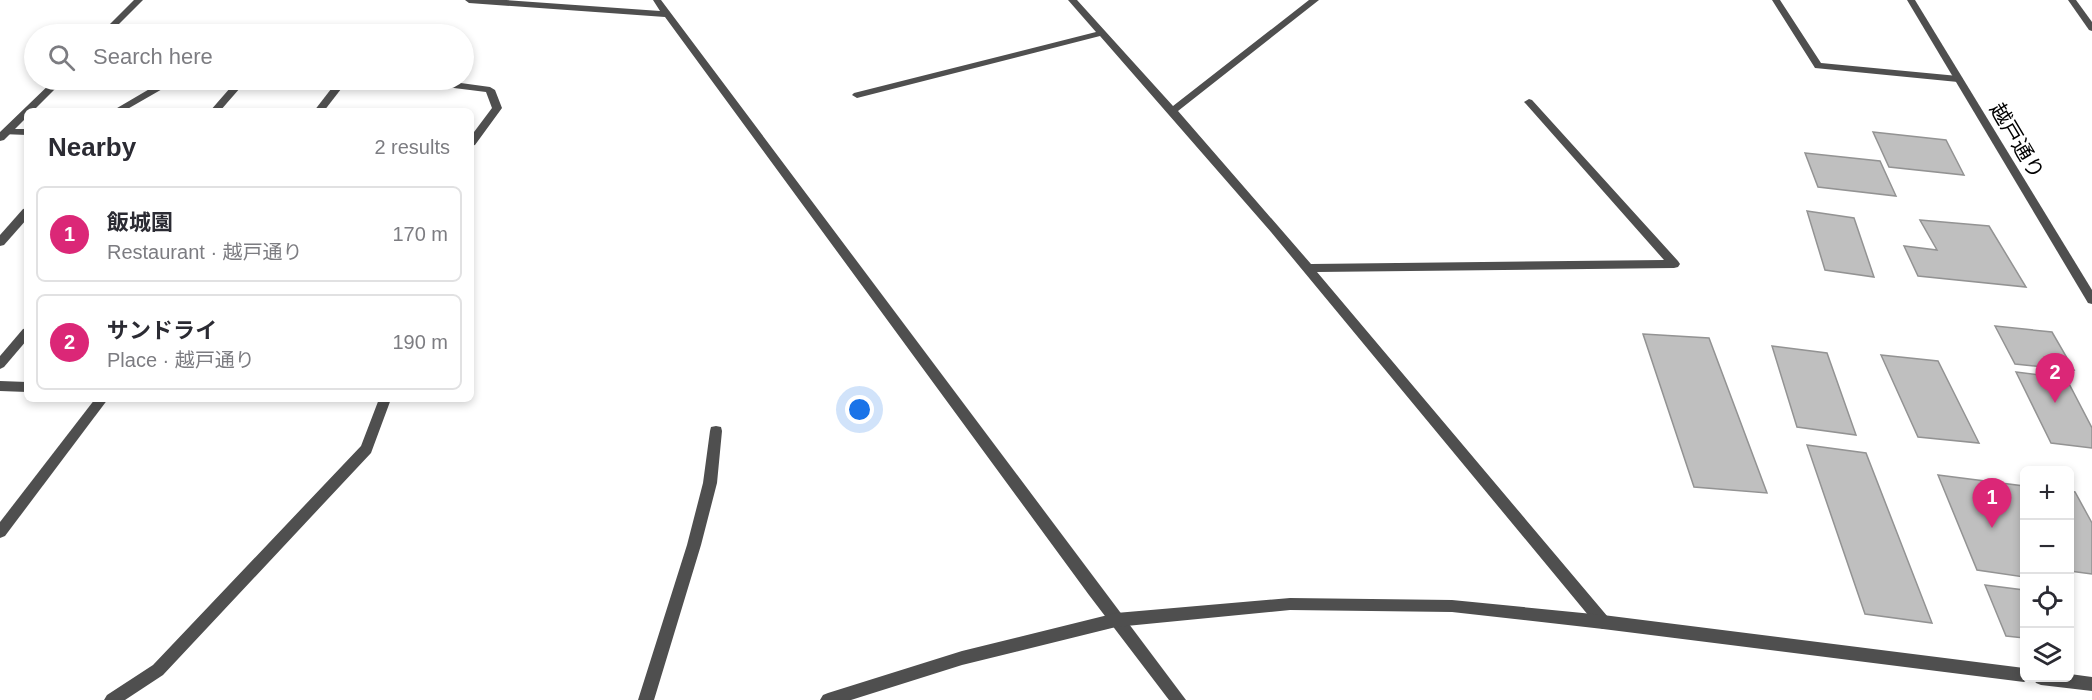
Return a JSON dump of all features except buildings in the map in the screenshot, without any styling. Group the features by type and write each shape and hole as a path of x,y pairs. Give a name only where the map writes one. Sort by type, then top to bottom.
{"street":[{"path":"114,24 139,0"},
{"path":"469,0 667,14"},
{"path":"657,0 1116,620 1178,700"},
{"path":"1071,0 1173,110 1309,268 1603,622"},
{"path":"1173,110 1315,0"},
{"path":"1776,0 1818,66 1958,79"},
{"name":"越戸通り","path":"1911,0 2092,300"},
{"path":"2072,0 2092,28"},
{"path":"857,96 1102,33"},
{"path":"474,88 490,90 497,108 474,139"},
{"path":"30,108 49,90"},
{"path":"122,108 153,90"},
{"path":"218,108 233,90"},
{"path":"321,108 335,90"},
{"path":"1309,268 1674,264 1529,102"},
{"path":"3,135 24,114"},
{"path":"3,135 24,132"},
{"path":"0,242 24,215"},
{"path":"0,364 24,336"},
{"path":"0,386 24,387"},
{"path":"0,532 100,402"},
{"path":"112,700 158,670 366,449 384,402"},
{"path":"646,700 694,546 710,483 716,431"},
{"path":"828,700 962,658 1116,620 1290,604 1452,606 1603,622 2020,674"},
{"path":"2074,682 2092,684"}],"place":[{"name":"サンドライ","path":"2055,403"},
{"name":"飯城園","path":"1992,528"}]}
